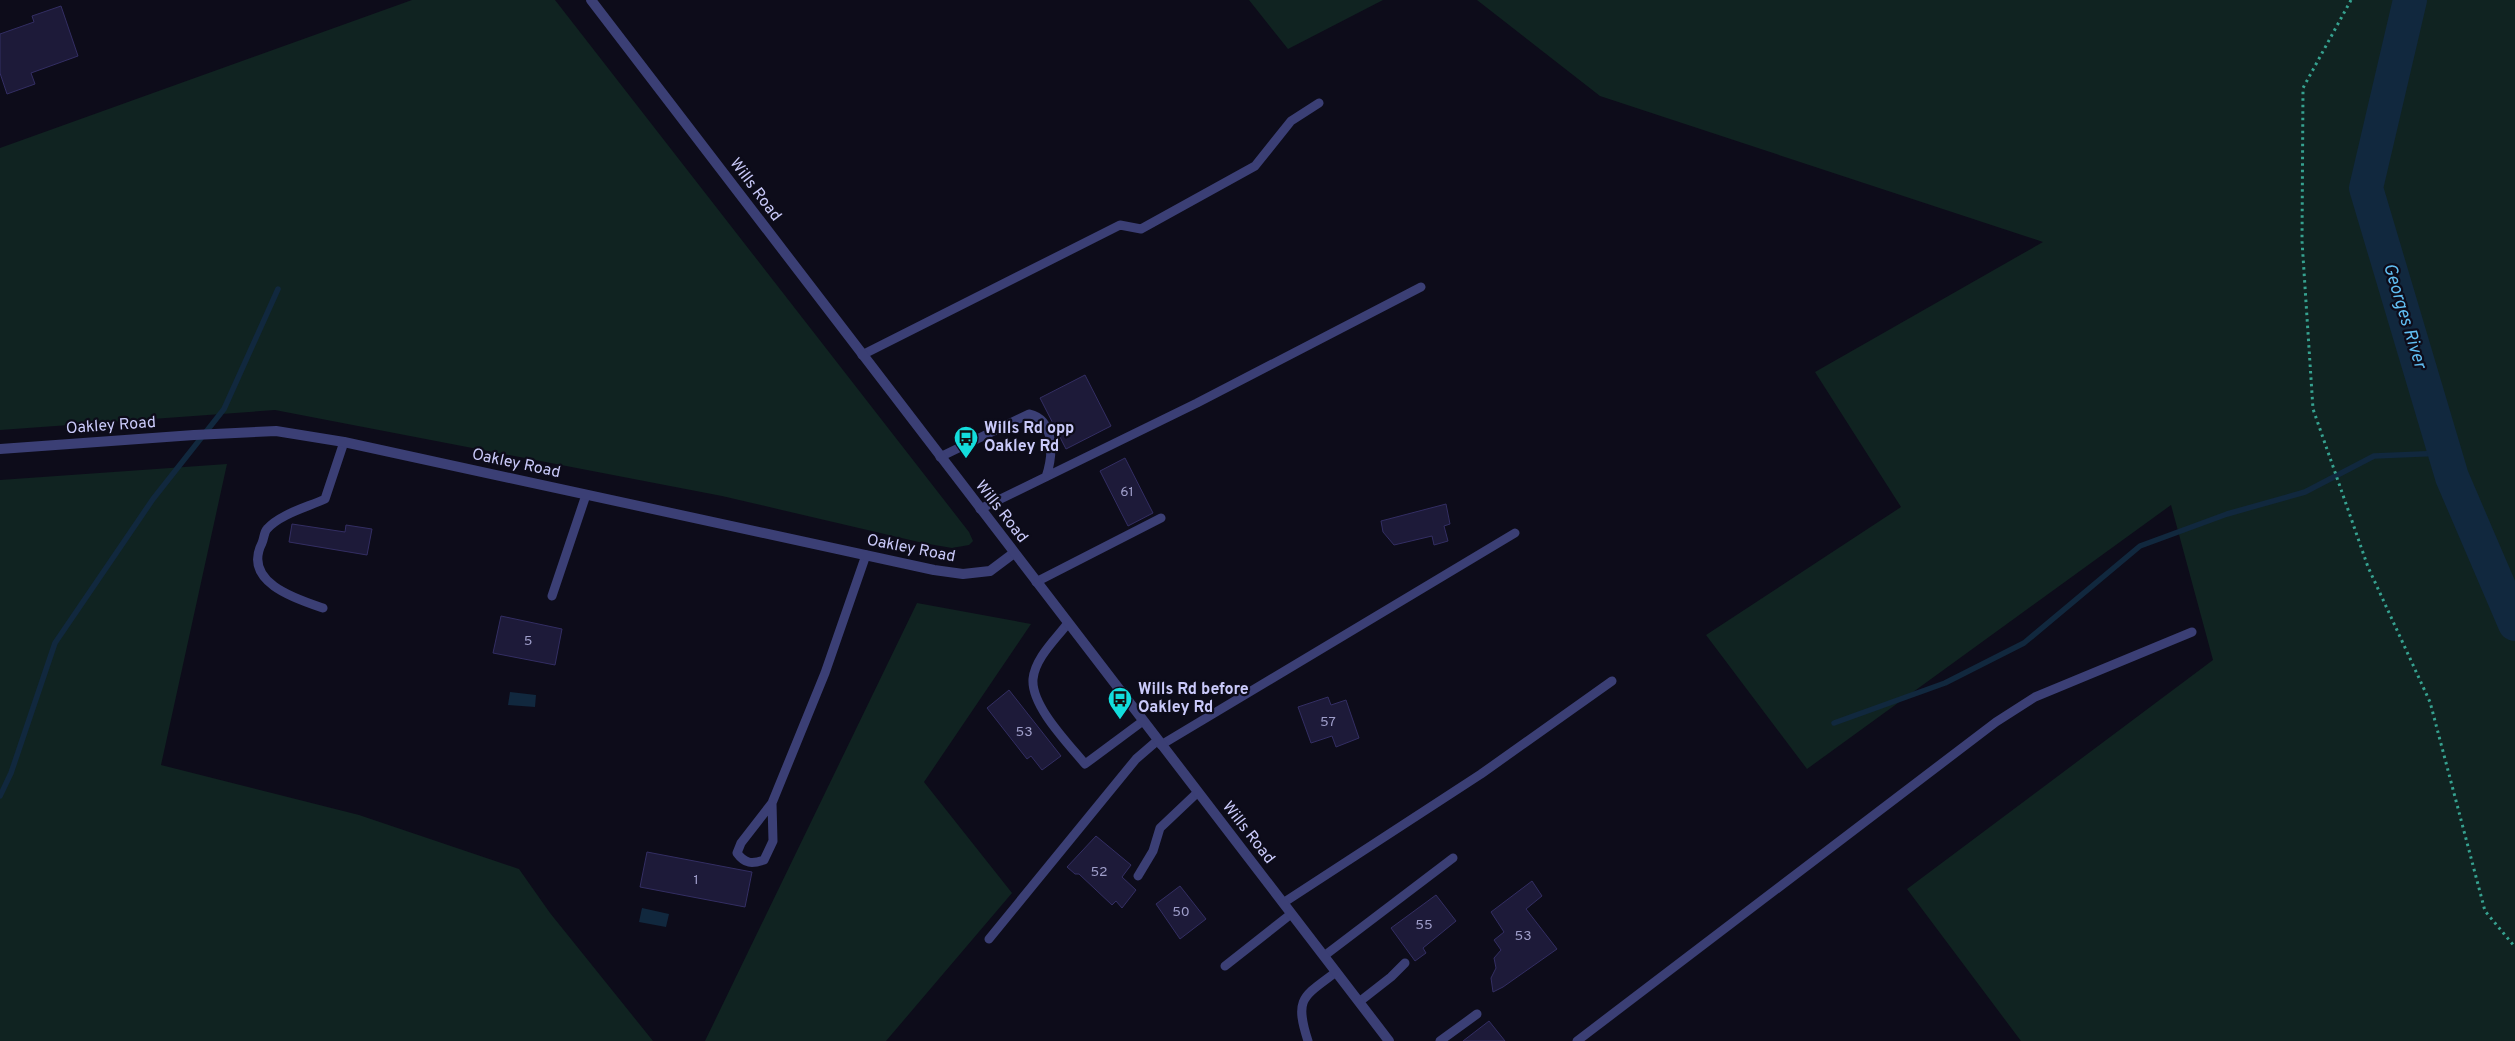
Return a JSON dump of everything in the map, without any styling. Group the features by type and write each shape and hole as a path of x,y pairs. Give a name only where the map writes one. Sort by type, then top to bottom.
{"street":[{"name":"Wills Road","path":"591,0 862,356 1389,1041"},
{"name":"Oakley Road","path":"0,449 276,431 344,442 866,555 963,574 990,571 1014,553"}],"lane":[{"path":"862,356 1120,225 1141,229 1246,171 1255,166 1291,121 1319,103"},
{"path":"980,509 1197,403 1421,287"},
{"path":"940,457 1016,418 1029,414 1039,416 1045,423 1048,433 1051,454 1046,477"},
{"path":"322,608 285,595 270,583 259,570 258,550 266,530 280,520 326,499 344,442"},
{"path":"552,596 586,495"},
{"path":"1036,582 1161,518"},
{"path":"989,939 1136,759 1160,742 1515,533"},
{"path":"772,803 773,841 764,860 753,864 742,860 737,853 741,843 772,803 825,673 866,555"},
{"path":"1068,623 1046,651 1036,669 1033,679 1040,707 1084,764 1143,721"},
{"path":"1577,1041 1996,722 2035,697 2192,632"},
{"path":"1283,903 1481,774 1612,680"},
{"path":"1138,876 1153,851 1160,828 1198,792"},
{"path":"1324,956 1453,858"},
{"path":"1225,966 1291,914"},
{"path":"1359,1002 1391,978 1405,963"},
{"path":"1308,1041 1300,1017 1302,1007 1308,993 1336,972"},
{"path":"1440,1041 1477,1014"}],"path":[{"path":"2351,0 2303,88 2302,240 2314,409 2368,567 2430,702 2485,911 2515,947"}],"green space":[{"path":"412,0 555,0 969,532 973,541 969,545 952,548 923,543 722,496 275,410 0,430 0,148"},
{"path":"1249,0 1383,0 1288,49"},
{"path":"1477,0 2515,0 2515,621 2497,581 2515,624 2515,1041 2021,1041 1907,889 2213,660 2171,505 1807,769 1706,635 1901,507 1815,372 2043,242 1600,96"},
{"path":"227,464 161,765 359,815 519,869 550,913 653,1041 0,1041 0,480"},
{"path":"917,603 1031,624 924,782 1012,893 886,1041 705,1041"}],"water":[{"path":"510,692 536,695 535,707 508,705"},
{"path":"642,908 669,914 666,927 639,922"}],"building":[{"path":"61,6 78,56 31,73 35,84 7,94 0,73 0,34 34,22 32,16"},
{"path":"1085,375 1111,426 1066,449 1040,398"},
{"path":"1125,458 1153,513 1128,526 1100,471"},
{"path":"1446,504 1450,524 1444,526 1448,541 1434,545 1432,536 1394,545 1383,532 1381,521"},
{"path":"292,524 345,532 346,525 372,529 367,555 289,542"},
{"path":"501,616 562,629 555,665 493,653"},
{"path":"1009,690 1061,756 1042,770 1031,756 1027,759 987,708"},
{"path":"1328,697 1331,705 1346,700 1359,738 1336,747 1332,736 1311,743 1298,707"},
{"path":"1096,836 1131,865 1122,877 1136,890 1122,908 1116,901 1112,905 1079,874 1075,874 1067,867"},
{"path":"647,852 752,872 745,907 640,887"},
{"path":"1532,881 1542,896 1526,909 1557,949 1493,992 1491,978 1496,968 1494,958 1501,950 1494,940 1504,932 1491,912"},
{"path":"1180,886 1206,919 1180,939 1156,904"},
{"path":"1436,895 1456,921 1423,948 1426,953 1415,961 1391,928"},
{"path":"1489,1021 1505,1041 1463,1041"}],"waterway":[{"name":"Georges River","path":"2410,0 2366,188 2452,477 2515,624"},
{"path":"0,796 11,773 55,643 153,499 224,409 278,289"},
{"path":"1834,723 1945,683 2024,643 2140,546 2227,514 2305,492 2374,456 2445,453"}],"place":[{"name":"Wills Rd opp Oakley Rd","path":"966,459"},
{"name":"Wills Rd before Oakley Rd","path":"1120,720"}]}
